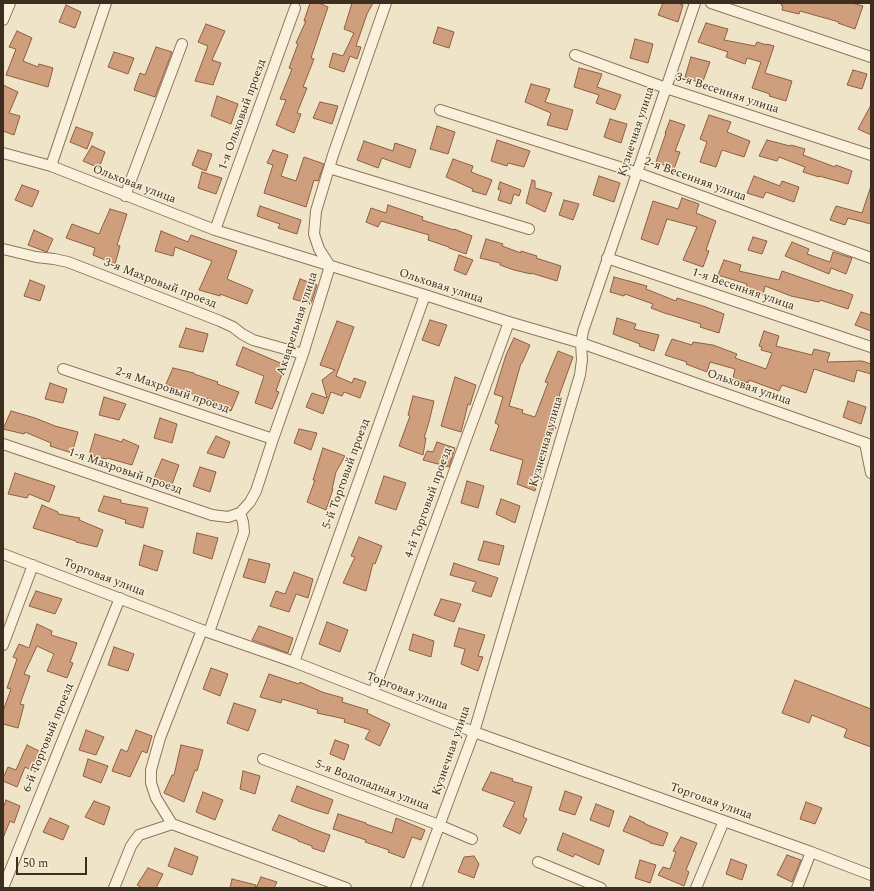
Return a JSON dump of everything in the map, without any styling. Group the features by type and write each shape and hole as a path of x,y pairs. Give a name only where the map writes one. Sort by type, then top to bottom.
{"street":[{"path":"3,20 10,3"},
{"path":"51,166 106,3"},
{"name":"Акварельная улица","path":"240,513 250,502 256,491 303,354 330,266 319,249 314,234 316,211 329,168 386,3"},
{"name":"Кузнечная улица","path":"416,888 474,732 580,375 583,331 695,3"},
{"path":"711,3 871,57"},
{"name":"1-я Ольховый проезд","path":"215,230 295,8"},
{"path":"125,196 182,44"},
{"name":"3-я Весенняя улица","path":"575,55 666,88 871,155"},
{"name":"2-я Весенняя улица","path":"440,110 638,173 871,258"},
{"name":"Ольховая улица","path":"3,153 51,166 215,230 581,343 868,444"},
{"path":"329,168 529,229"},
{"name":"3-я Махровый проезд","path":"3,249 36,257 68,262 220,321 234,327 242,334 253,340 303,354"},
{"name":"1-я Весенняя улица","path":"607,258 871,347"},
{"name":"5-й Торговый проезд","path":"294,662 425,295"},
{"name":"4-й Торговый проезд","path":"373,692 509,322"},
{"name":"2-я Махровый проезд","path":"63,369 273,439"},
{"name":"1-я Махровый проезд","path":"3,444 212,515 228,517 240,513"},
{"path":"868,444 871,473"},
{"path":"240,513 244,532 205,631 160,738 151,770 151,783 156,798 172,824 346,888"},
{"name":"Торговая улица","path":"3,554 205,631 294,662 474,732 811,852 871,875"},
{"path":"3,645 33,565"},
{"name":"6-й Торговый проезд","path":"3,888 120,598"},
{"name":"5-я Водопадная улица","path":"263,759 439,825 472,840"},
{"path":"696,888 724,821"},
{"path":"114,888 131,846 139,835 172,824"},
{"path":"797,888 811,852"},
{"path":"538,862 602,888"}],"building":[{"path":"310,3 319,3 328,7 311,58 314,59 303,87 307,88 297,113 301,114 294,133 276,125 286,100 280,99 292,69 289,68 298,44 296,43 306,21 304,21"},
{"path":"352,3 373,3 367,14 356,46 361,47 357,59 350,56 344,72 329,67 333,53 343,56 354,33 344,29"},
{"path":"663,3 677,3 683,5 678,22 658,15"},
{"path":"782,3 852,3 863,6 855,29 838,23 839,22 800,11 799,14 782,10"},
{"path":"66,5 81,12 75,28 59,22"},
{"path":"706,23 728,29 724,40 755,46 757,42 774,46 765,73 792,81 786,101 769,96 770,94 752,88 761,62 747,58 745,64 726,57 728,52 698,42"},
{"path":"206,24 225,31 212,60 221,63 213,85 195,81 208,46 198,42"},
{"path":"438,27 454,32 449,48 433,43"},
{"path":"17,31 32,38 23,61 38,67 39,64 53,68 48,87 6,75 16,49 9,47"},
{"path":"635,39 653,44 648,63 630,58"},
{"path":"156,47 172,52 155,97 134,90 140,73 145,75"},
{"path":"114,52 134,58 128,74 108,67"},
{"path":"691,57 710,62 702,84 685,77"},
{"path":"579,68 602,74 597,87 621,95 615,110 596,103 599,95 574,87"},
{"path":"853,70 867,74 862,89 847,85"},
{"path":"531,84 550,89 545,102 573,110 567,130 547,125 551,113 525,102"},
{"path":"3,85 18,92 9,113 20,116 14,135 3,131"},
{"path":"217,96 238,104 231,124 211,116"},
{"path":"320,102 338,106 332,124 313,118"},
{"path":"871,105 871,135 858,129"},
{"path":"709,115 731,122 727,132 750,141 744,157 722,150 716,167 700,162 707,142 700,139"},
{"path":"610,119 627,124 621,143 604,137"},
{"path":"670,120 685,125 675,151 680,152 674,169 656,162"},
{"path":"437,126 455,132 448,154 430,149"},
{"path":"76,127 93,133 87,149 70,142"},
{"path":"497,140 530,151 524,167 508,163 507,166 491,161"},
{"path":"767,140 805,149 803,155 835,167 836,165 852,171 848,184 803,172 805,167 779,157 777,161 759,156"},
{"path":"364,141 393,151 395,143 416,150 410,168 382,158 378,168 357,160"},
{"path":"92,146 105,152 99,168 83,161"},
{"path":"198,150 212,154 206,171 192,165"},
{"path":"273,150 288,155 281,176 296,181 304,157 324,164 318,181 314,180 306,207 264,193 273,165 267,163"},
{"path":"453,159 473,166 471,172 492,180 486,195 472,191 473,189 446,177"},
{"path":"202,172 222,178 216,194 198,188"},
{"path":"599,176 620,183 614,202 593,195"},
{"path":"754,176 780,186 782,181 799,187 794,202 766,192 763,198 747,193"},
{"path":"532,180 535,181 535,188 552,193 545,212 526,203"},
{"path":"500,182 521,190 519,196 514,194 511,204 498,200 501,190 498,189"},
{"path":"22,185 39,191 32,207 15,200"},
{"path":"870,189 871,224 848,218 845,225 830,220 836,206 862,213"},
{"path":"682,198 699,204 696,213 716,221 706,250 709,251 703,267 683,260 697,227 667,219 658,245 641,239 653,201 678,209"},
{"path":"564,200 579,204 573,220 559,215"},
{"path":"388,205 423,217 422,220 472,236 466,254 428,240 429,235 381,221 378,227 366,222 371,208 386,213"},
{"path":"260,206 301,220 297,234 278,228 280,224 257,216"},
{"path":"110,209 127,214 117,245 120,246 115,264 93,255 95,248 66,238 72,224 99,234"},
{"path":"34,230 53,239 47,252 28,245"},
{"path":"161,231 188,242 191,235 237,251 227,279 253,290 247,304 220,294 220,296 199,290 212,261 175,247 173,256 155,251"},
{"path":"753,237 767,241 762,254 748,250"},
{"path":"486,239 503,244 502,246 521,253 521,251 537,256 536,258 561,266 557,281 531,273 514,270 500,265 500,263 480,258"},
{"path":"792,242 809,249 807,254 830,262 833,252 852,258 846,274 831,268 829,274 785,256"},
{"path":"459,255 473,260 466,275 454,270"},
{"path":"724,260 741,265 739,271 779,280 782,271 853,295 848,309 820,300 819,302 791,296 765,286 763,295 746,290 747,284 718,275"},
{"path":"614,277 647,286 646,289 676,301 677,298 724,314 719,333 700,327 701,324 651,308 653,304 625,294 624,296 610,292"},
{"path":"300,279 317,285 311,304 293,299"},
{"path":"30,280 45,286 40,301 24,296"},
{"path":"861,312 871,315 871,331 855,325"},
{"path":"617,318 636,324 634,329 659,335 654,351 613,334"},
{"path":"430,320 447,325 439,346 422,340"},
{"path":"337,321 354,327 336,376 352,383 354,378 366,382 360,398 344,392 342,396 331,392 323,414 306,407 312,393 327,398 322,380 335,370 320,365"},
{"path":"186,328 208,334 203,352 179,347"},
{"path":"764,331 779,336 776,346 812,355 814,349 830,353 827,362 862,361 871,364 871,374 857,370 854,382 814,369 806,393 782,385 779,391 749,380 748,383 733,378 735,369 710,362 707,372 686,364 687,362 665,355 672,339 692,345 693,342 713,345 737,354 735,358 766,369 772,353 761,350 762,347 759,346"},
{"path":"514,338 530,345 521,363 509,406 523,410 522,413 535,417 548,383 545,382 558,351 573,357 559,396 561,397 553,423 555,423 535,491 517,484 523,460 490,450 499,425 495,423 503,397 494,394 506,355"},
{"path":"243,347 285,365 276,391 279,392 272,409 255,403 264,376 236,365"},
{"path":"173,368 194,373 239,392 231,411 213,405 214,401 166,384"},
{"path":"455,377 476,385 470,405 468,404 461,432 441,426"},
{"path":"50,383 67,389 63,403 45,399"},
{"path":"413,396 434,401 424,438 426,438 423,455 399,446 410,416 408,415"},
{"path":"104,397 126,404 119,420 99,415"},
{"path":"848,401 866,407 861,424 843,417"},
{"path":"11,411 78,432 72,453 50,446 51,443 25,432 24,434 3,429"},
{"path":"160,418 177,424 172,443 154,438"},
{"path":"299,429 317,433 311,450 294,443"},
{"path":"95,434 122,442 123,439 139,446 132,465 89,455"},
{"path":"216,436 230,442 224,458 207,453"},
{"path":"437,442 455,448 449,467 423,460 427,451 433,452"},
{"path":"323,448 345,456 336,472 333,489 326,510 307,502 315,480 313,480"},
{"path":"162,459 179,465 171,487 152,483"},
{"path":"200,467 216,472 210,492 193,486"},
{"path":"15,473 55,486 49,502 29,494 27,498 8,494"},
{"path":"384,476 406,483 396,510 375,503"},
{"path":"467,481 484,486 478,508 461,503"},
{"path":"104,496 121,500 121,503 148,508 143,528 125,523 126,520 98,511"},
{"path":"501,499 520,506 515,523 496,514"},
{"path":"42,505 58,512 58,514 80,518 79,520 103,530 97,547 33,528"},
{"path":"197,533 218,538 212,559 193,553"},
{"path":"359,537 382,546 375,564 373,563 366,591 343,583 355,557 351,556"},
{"path":"484,541 504,546 499,565 478,560"},
{"path":"144,545 163,551 157,571 139,565"},
{"path":"249,559 270,564 265,583 243,577"},
{"path":"454,563 498,578 491,597 472,591 476,582 450,575"},
{"path":"294,572 313,579 308,598 296,594 289,612 270,606 276,591 285,594"},
{"path":"36,591 62,599 55,614 29,606"},
{"path":"441,599 461,604 454,622 434,615"},
{"path":"327,622 348,630 340,652 319,644"},
{"path":"37,624 52,631 51,635 77,643 70,662 73,663 67,678 47,671 54,654 37,646 24,674 30,676 20,704 24,705 18,728 3,724 3,711 11,689 7,688 17,659 13,657 19,644 29,648"},
{"path":"259,626 293,638 288,653 252,640"},
{"path":"459,628 485,635 478,656 483,657 478,671 461,664 465,649 454,646"},
{"path":"413,634 434,641 431,657 409,650"},
{"path":"114,647 134,654 128,671 108,665"},
{"path":"211,668 228,674 220,696 203,689"},
{"path":"269,674 299,684 300,682 322,692 343,698 342,702 368,710 367,713 390,724 380,746 365,739 370,730 344,722 345,719 317,713 318,710 282,699 281,703 260,697"},
{"path":"795,680 871,709 871,747 844,737 847,729 812,715 809,723 782,713"},
{"path":"234,703 256,710 248,731 227,723"},
{"path":"86,730 104,737 96,755 79,750"},
{"path":"136,730 152,736 147,753 142,751 130,777 112,771 121,749 127,752"},
{"path":"335,740 349,745 344,760 330,754"},
{"path":"27,745 43,753 35,772 25,767 17,787 3,781 8,767 16,770"},
{"path":"181,745 203,750 197,771 195,770 184,802 164,793 172,775 174,775"},
{"path":"88,759 108,766 101,783 83,776"},
{"path":"243,771 260,776 255,794 240,789"},
{"path":"491,772 513,779 512,781 532,787 523,817 527,819 520,834 503,826 515,802 482,790"},
{"path":"297,786 333,800 328,814 291,801"},
{"path":"565,791 582,797 575,815 559,810"},
{"path":"203,792 223,800 215,820 196,812"},
{"path":"6,800 20,806 14,823 10,821 3,838 3,809"},
{"path":"94,801 110,807 104,825 85,817"},
{"path":"806,802 822,808 815,824 800,819"},
{"path":"596,804 614,811 609,827 590,820"},
{"path":"338,814 392,833 396,818 425,830 421,840 412,837 404,858 388,852 389,850 365,842 366,840 333,829"},
{"path":"279,815 330,835 324,852 272,830"},
{"path":"630,816 668,833 663,846 650,843 623,831"},
{"path":"50,818 69,826 63,840 43,832"},
{"path":"563,833 604,850 599,865 575,854 573,857 557,850"},
{"path":"681,837 697,843 686,870 689,872 684,886 658,875 663,867 670,869 676,852 673,851"},
{"path":"175,848 198,857 192,875 168,866"},
{"path":"787,855 801,860 792,882 777,875"},
{"path":"474,856 479,864 474,878 458,872 464,857"},
{"path":"731,859 747,865 742,880 726,874"},
{"path":"640,860 656,865 650,883 635,878"},
{"path":"148,868 163,874 156,888 143,888 137,885"},
{"path":"261,877 277,882 274,888 256,888"},
{"path":"232,879 256,885 255,888 230,888"}]}
